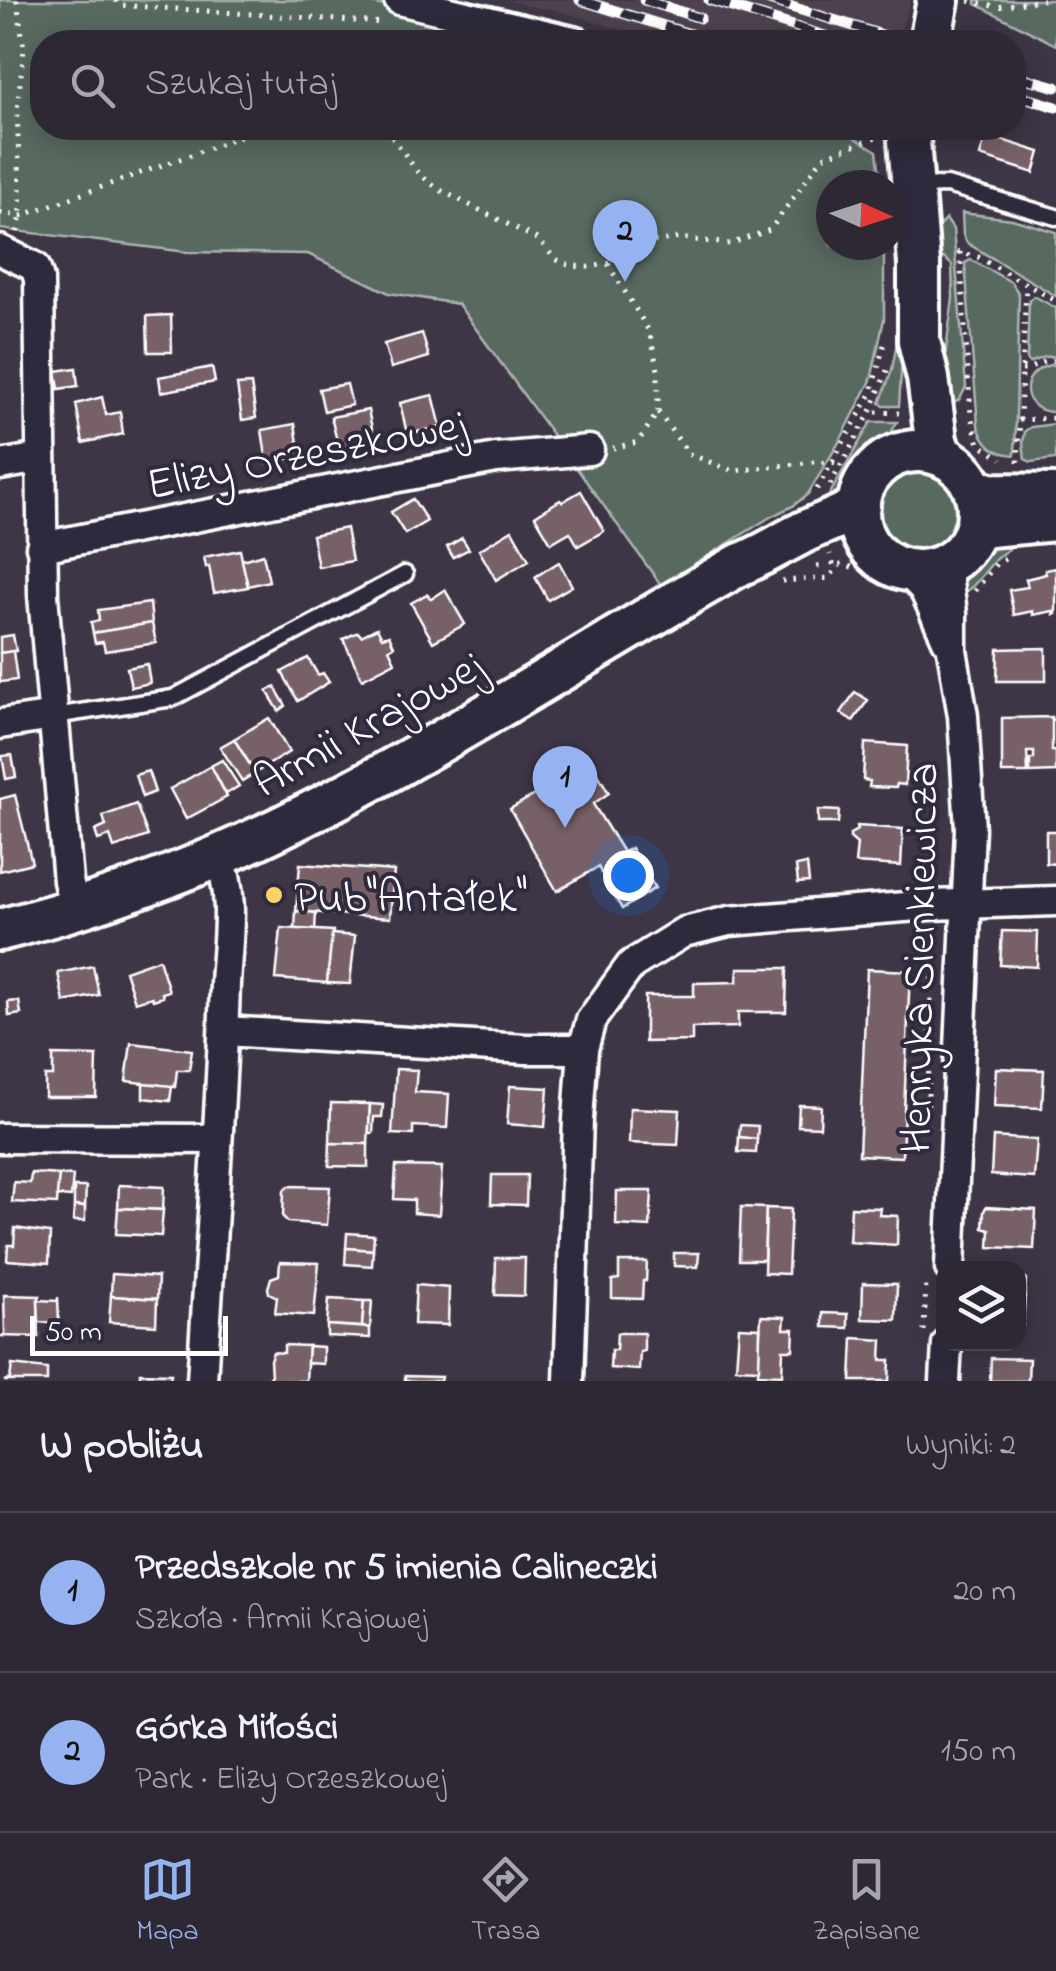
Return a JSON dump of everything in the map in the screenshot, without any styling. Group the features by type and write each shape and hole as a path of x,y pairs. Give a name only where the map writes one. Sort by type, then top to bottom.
{"street":[{"path":"400,0 526,30"},
{"path":"932,30 938,0"},
{"path":"895,456 904,437 910,379 898,345 918,253 912,187 899,140"},
{"path":"6,253 35,267 39,279 42,595 68,881 74,909"},
{"path":"898,345 928,378 940,456"},
{"name":"Elizy Orzeszkowej","path":"41,547 496,458 589,450"},
{"path":"964,544 978,502 960,469 940,456 924,452 895,456 880,465 862,490 842,499 889,560 922,571 938,568 989,526 1056,520"},
{"path":"0,465 40,458"},
{"path":"974,489 990,494 1056,495"},
{"name":"Armii Krajowej","path":"0,930 144,886 290,822 568,668 692,592 800,533 845,516 842,499"},
{"name":"Henryka Sienkiewicza","path":"950,1261 969,800 963,716 952,650 948,571 964,544"},
{"name":"Armii Krajowej","path":"760,556 854,547 889,560"},
{"name":"Henryka Sienkiewicza","path":"889,560 924,590 952,650"},
{"path":"0,724 54,716"},
{"path":"202,1381 224,1031 228,891 218,856"},
{"path":"569,1381 583,1050 590,1020 632,965 684,932 729,921 1056,901"},
{"path":"224,1031 583,1050"},
{"path":"0,1138 216,1139"},
{"path":"945,1381 947,1351"}],"lane":[{"path":"912,187 947,185 1056,217"},
{"path":"54,716 173,698 405,574"}],"path":[{"path":"17,0 24,49 17,110 20,224"},
{"path":"116,0 118,5 397,24 408,30"},
{"path":"966,0 997,7 1043,0"},
{"path":"0,213 21,216 230,140"},
{"path":"395,140 419,174 440,190 539,240 555,259 570,266 608,264 642,243 679,238 730,244 770,230 823,157 869,140"},
{"path":"979,444 971,416 960,252 978,257 1056,302"},
{"path":"589,450 638,442 658,412 658,370 650,331 608,264"},
{"path":"1019,454 1026,285"},
{"path":"813,496 866,410 877,378 898,345"},
{"path":"842,499 842,464 879,396 898,345"},
{"path":"1022,370 1056,360"},
{"path":"658,412 688,454 733,471 814,462 842,464"},
{"path":"876,412 899,413"},
{"path":"1020,420 1056,418"},
{"path":"968,602 996,564 1007,558"},
{"path":"816,566 827,565"}],"shaded area":[{"path":"508,0 911,0 901,30 622,30 553,9"}],"green space":[{"path":"0,0 360,0 481,30 30,30 30,140 858,140 877,151 879,170 816,170 816,260 884,260 884,319 871,380 808,494 661,585 458,304 389,293 308,254 187,252 0,229"},
{"path":"976,0 1056,0 1056,45 976,4"},
{"path":"962,213 1012,219 1056,232 1056,296 967,243"},
{"path":"946,219 953,229 966,387 960,399 950,406 940,393 953,298 952,265 944,258 931,258 935,230"},
{"path":"971,260 1011,282 1019,294 1015,455 991,447 978,425 965,263"},
{"path":"1034,296 1056,308 1056,356 1029,363 1029,300"},
{"path":"900,324 904,325 899,406 884,406 880,403 892,370"},
{"path":"1056,365 1056,412 1036,406 1027,392 1032,376"},
{"path":"871,422 897,422 885,443 859,467 844,494 824,504"},
{"path":"1056,424 1056,459 1025,459 1025,431"},
{"path":"918,473 946,484 957,512 946,540 918,551 890,540 879,512 890,484"},
{"path":"1008,534 1009,549 963,594 960,585 974,562"}],"building":[{"path":"985,140 1002,140 1040,152 1034,173 980,156"},
{"path":"171,315 172,352 148,352 147,316"},
{"path":"422,333 429,357 391,368 384,344"},
{"path":"212,367 215,382 161,392 159,377"},
{"path":"76,368 78,386 59,389 56,371"},
{"path":"251,384 256,418 242,420 237,385"},
{"path":"347,384 352,405 324,411 319,389"},
{"path":"433,395 441,427 407,434 400,403"},
{"path":"102,397 106,415 120,412 123,434 83,443 76,404"},
{"path":"368,410 375,442 339,449 331,417"},
{"path":"295,424 300,456 267,463 262,430"},
{"path":"581,491 604,531 578,546 570,532 551,543 535,516"},
{"path":"413,499 427,521 405,534 391,512"},
{"path":"346,528 352,561 318,567 312,535"},
{"path":"512,530 529,560 496,580 479,550"},
{"path":"462,538 469,549 453,557 447,547"},
{"path":"240,550 248,587 214,593 204,557"},
{"path":"263,554 269,581 248,586 242,560"},
{"path":"559,562 572,586 548,600 535,577"},
{"path":"1056,568 1056,614 1053,611 1033,615 1033,611 1014,615 1009,590 1028,587 1026,579"},
{"path":"445,590 465,624 433,642 411,603 427,594 431,599"},
{"path":"150,603 152,623 93,633 91,622 99,621 98,610"},
{"path":"152,623 156,643 105,651 103,642 95,643 93,633"},
{"path":"377,628 382,637 389,635 394,646 389,649 395,662 362,679 343,639"},
{"path":"13,635 16,651 0,653 0,637"},
{"path":"1046,648 1046,681 997,681 998,649"},
{"path":"13,651 17,680 0,682 0,653"},
{"path":"308,658 318,675 323,673 329,682 298,701 282,672"},
{"path":"147,664 150,683 131,687 127,668"},
{"path":"275,687 286,706 279,711 267,691"},
{"path":"855,692 868,700 853,721 841,713"},
{"path":"1052,717 1056,772 1030,773 1034,752 1027,752 1028,773 1002,773 1002,718"},
{"path":"269,718 289,752 255,773 234,739"},
{"path":"234,739 255,773 242,781 220,747"},
{"path":"865,743 907,746 905,785 869,787 870,781 863,780"},
{"path":"12,755 16,777 6,779 2,756"},
{"path":"222,760 239,786 226,794 211,766"},
{"path":"211,766 227,797 186,819 170,789"},
{"path":"148,771 155,792 142,797 135,775"},
{"path":"596,771 609,793 593,804 623,852 631,848 655,888 622,909 598,867 557,891 510,809 543,790 553,806 568,797 564,790"},
{"path":"15,795 32,863 0,871 0,799"},
{"path":"136,804 148,836 114,848 110,836 98,840 95,831 106,826 103,816"},
{"path":"818,810 839,811 838,823 818,823"},
{"path":"857,826 903,829 901,866 855,863 857,844 850,834"},
{"path":"1046,831 1056,831 1056,864 1046,863"},
{"path":"300,864 394,871 390,918 296,911"},
{"path":"807,864 809,882 798,883 796,866"},
{"path":"296,911 316,913 315,930 295,929"},
{"path":"281,928 333,931 327,983 276,979"},
{"path":"1002,931 1038,932 1037,967 1000,965"},
{"path":"332,934 355,936 350,984 327,983"},
{"path":"159,959 169,991 162,993 163,997 135,1002 125,971"},
{"path":"93,966 99,995 64,1002 58,973"},
{"path":"738,968 787,968 786,1012 738,1012 738,1027 692,1028 692,1041 645,1042 645,996 694,996 694,983 737,982"},
{"path":"867,969 910,971 902,1157 859,1155"},
{"path":"19,1001 21,1014 9,1016 8,1002"},
{"path":"131,1043 192,1050 189,1070 177,1070 175,1087 126,1081"},
{"path":"53,1055 97,1056 96,1097 45,1097 45,1076 53,1076"},
{"path":"996,1068 1044,1070 1042,1108 994,1106"},
{"path":"396,1069 417,1070 415,1092 449,1094 447,1128 413,1126 413,1135 392,1134"},
{"path":"143,1083 172,1086 170,1101 143,1098"},
{"path":"510,1086 548,1088 545,1127 507,1124"},
{"path":"331,1103 370,1104 368,1144 330,1143"},
{"path":"370,1104 383,1105 382,1117 374,1117 373,1133 369,1133"},
{"path":"799,1105 821,1106 820,1127 798,1126"},
{"path":"630,1108 680,1110 678,1145 629,1143"},
{"path":"740,1125 758,1126 757,1139 739,1137"},
{"path":"739,1137 757,1139 756,1153 738,1152"},
{"path":"993,1137 1037,1140 1034,1178 991,1175"},
{"path":"330,1143 368,1144 368,1167 329,1166"},
{"path":"396,1166 442,1167 439,1215 414,1213 414,1200 394,1199"},
{"path":"31,1173 59,1175 57,1204 12,1202 14,1182 30,1183"},
{"path":"59,1175 73,1176 71,1197 57,1196"},
{"path":"492,1175 527,1175 526,1205 491,1204"},
{"path":"119,1185 164,1187 163,1210 118,1208"},
{"path":"289,1186 330,1187 327,1225 288,1222 283,1217 284,1190"},
{"path":"74,1187 86,1187 85,1207 74,1206"},
{"path":"617,1191 652,1191 650,1227 616,1225"},
{"path":"74,1206 85,1207 85,1221 73,1221"},
{"path":"741,1207 766,1208 764,1260 739,1260"},
{"path":"851,1207 880,1208 879,1215 898,1216 897,1245 849,1242"},
{"path":"986,1207 1036,1210 1034,1249 989,1247 990,1230 983,1228"},
{"path":"118,1208 163,1210 161,1236 116,1234"},
{"path":"766,1208 791,1209 788,1274 764,1273"},
{"path":"15,1228 50,1233 49,1263 7,1260 8,1245 14,1245"},
{"path":"347,1233 374,1235 373,1250 346,1248"},
{"path":"346,1248 373,1250 372,1266 345,1264"},
{"path":"674,1253 699,1253 698,1267 674,1266"},
{"path":"496,1258 525,1258 524,1296 495,1295"},
{"path":"280,1262 319,1263 314,1316 275,1313 277,1297 268,1288 271,1278 279,1275"},
{"path":"619,1262 647,1262 642,1299 612,1298 612,1280 619,1279"},
{"path":"112,1274 158,1277 157,1299 111,1296"},
{"path":"863,1283 897,1284 896,1320 862,1319"},
{"path":"416,1285 449,1288 448,1325 414,1324"},
{"path":"4,1295 40,1296 39,1337 2,1336"},
{"path":"111,1296 157,1299 156,1325 109,1322"},
{"path":"58,1297 59,1323 39,1322 38,1300 58,1301"},
{"path":"329,1299 364,1301 362,1327 327,1325"},
{"path":"364,1301 372,1301 370,1328 362,1327"},
{"path":"823,1313 848,1314 848,1328 823,1327"},
{"path":"761,1316 785,1317 784,1329 794,1329 793,1350 783,1350 782,1375 758,1374"},
{"path":"327,1325 370,1328 370,1338 327,1336"},
{"path":"739,1327 760,1328 759,1369 736,1368"},
{"path":"617,1333 644,1333 639,1370 610,1368"},
{"path":"853,1338 882,1340 881,1360 890,1360 889,1381 851,1381"},
{"path":"284,1345 308,1346 306,1381 268,1381 273,1352 284,1353"},
{"path":"308,1346 323,1347 323,1364 307,1363"},
{"path":"991,1358 1029,1359 1028,1381 990,1381"},
{"path":"12,1365 47,1369 47,1381 4,1381 10,1379"},
{"path":"140,1373 171,1374 170,1381 140,1381"},
{"path":"405,1376 441,1377 440,1381 405,1381"}],"railway":[{"path":"580,0 677,30"},
{"path":"644,0 700,18"},
{"path":"709,0 805,30"},
{"path":"769,0 866,30"},
{"path":"1026,78 1056,87"},
{"path":"1026,98 1056,107"}],"place":[{"name":"Górka Miłości","path":"625,282"},
{"name":"Przedszkole nr 5 imienia Calineczki","path":"565,828"},
{"name":"Pub\"Antałek\"","path":"274,895"}]}
